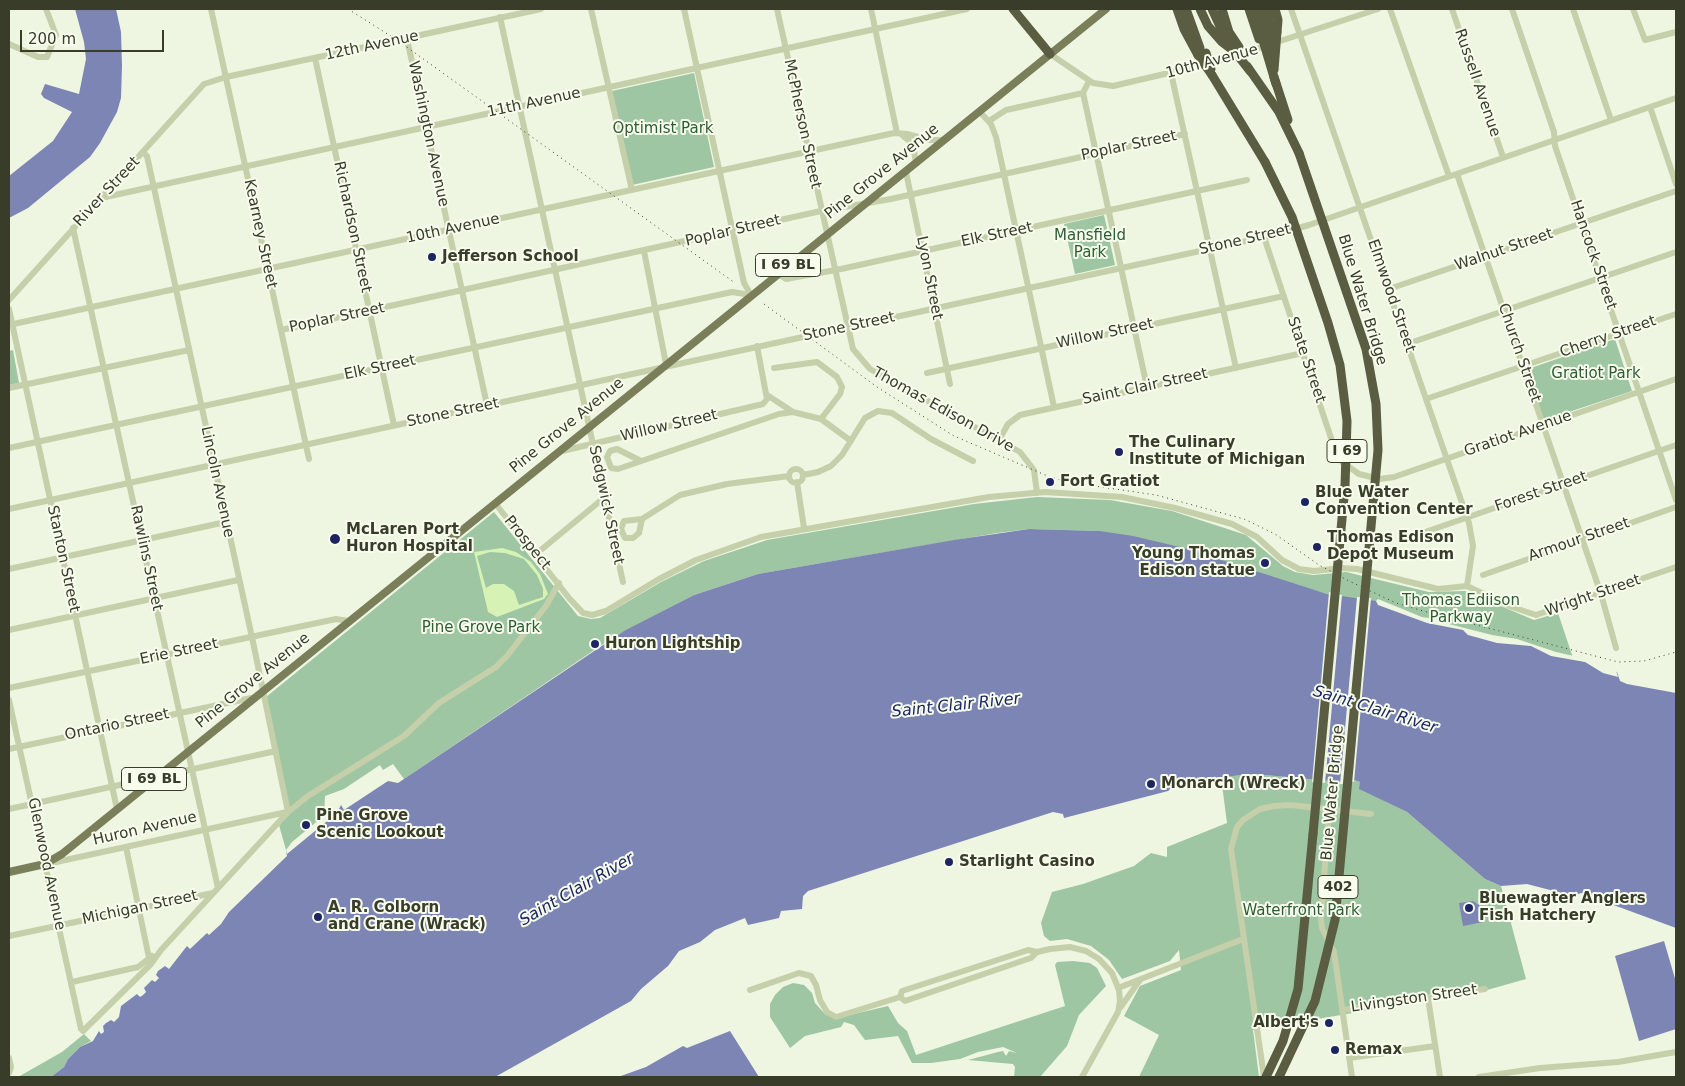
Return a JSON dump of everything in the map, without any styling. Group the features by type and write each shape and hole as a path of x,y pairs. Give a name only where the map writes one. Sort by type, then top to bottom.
{"highway":[{"path":"1013,9 1050,54"},
{"path":"1170,9 1202,54"},
{"path":"1176,9 1189,38"},
{"path":"1181,9 1217,85"},
{"name":"I 69","path":"1186,9 1202,54 1217,85"},
{"path":"1191,9 1202,54"},
{"path":"1200,9 1208,26 1233,47"},
{"path":"1205,9 1213,25 1233,47"},
{"path":"1212,9 1233,47"},
{"path":"1217,9 1225,33 1274,105 1299,153"},
{"path":"1222,9 1233,47"},
{"name":"I 69","path":"1249,9 1270,35"},
{"name":"I 69","path":"1253,9 1270,35"},
{"name":"I 69","path":"1257,9 1270,35"},
{"name":"I 69","path":"1262,9 1270,35"},
{"name":"I 69","path":"1266,9 1275,81 1299,153"},
{"name":"I 69","path":"1270,9 1272,57"},
{"name":"I 69","path":"1270,35 1278,20 1275,9"},
{"name":"I 69","path":"1270,35 1282,18 1280,9"},
{"name":"Blue Water Bridge","path":"1217,85 1265,162 1288,206 1337,353 1345,403 1346,471 1298,989 1283,1041 1265,1077"},
{"name":"Blue Water Bridge","path":"1279,1077 1314,1001 1332,935 1337,907 1356,687 1378,468 1376,404 1362,335 1299,153"}],"main road":[{"name":"Pine Grove Avenue","path":"46,864 189,751 1106,9"},
{"name":"Huron Avenue","path":"9,872 46,864"}],"street":[{"path":"9,44 38,57 46,57 56,35 46,9"},
{"name":"Kearney Street","path":"211,9 309,459"},
{"name":"12th Avenue","path":"204,84 226,77 541,9"},
{"path":"591,9 632,190"},
{"path":"684,9 744,283 751,295"},
{"name":"McPherson Street","path":"777,9 846,327"},
{"path":"871,9 897,133 912,144 916,163"},
{"name":"11th Avenue","path":"100,198 967,9"},
{"name":"Elmwood Street","path":"1291,9 1302,35 1361,206 1466,518 1473,546 1467,586"},
{"name":"10th Avenue","path":"1050,54 1089,81 1099,85 1112,86 1216,62 1378,9"},
{"path":"1390,9 1448,176"},
{"name":"Russell Avenue","path":"1452,9 1503,158"},
{"name":"Hancock Street","path":"1512,9 1676,500"},
{"path":"1573,9 1611,120"},
{"path":"1633,9 1645,40 1676,32"},
{"name":"Sedgwick Street","path":"500,17 623,582"},
{"name":"Washington Avenue","path":"407,38 487,405"},
{"name":"Richardson Street","path":"315,58 394,426"},
{"path":"1171,73 1236,368"},
{"path":"1089,81 1083,92 1147,387"},
{"name":"River Street","path":"9,300 100,198 144,153 204,84"},
{"path":"989,122 1008,109 1083,92"},
{"name":"Stone Street","path":"9,509 1264,237 1297,228 1676,98"},
{"path":"1650,107 1676,184"},
{"path":"979,111 989,122 996,136 1054,407"},
{"name":"10th Avenue","path":"10,325 897,133 927,140 943,140"},
{"name":"Poplar Street","path":"281,330 733,232 821,211 911,194 1185,134"},
{"name":"Lincoln Avenue","path":"144,153 147,156 238,580 252,636 258,694 276,751 288,812"},
{"name":"Lyon Street","path":"906,172 924,251 950,384"},
{"name":"Church Street","path":"1457,174 1601,594 1616,648"},
{"name":"Elk Street","path":"778,274 786,279 835,270 1247,180"},
{"name":"Walnut Street","path":"1389,289 1676,191"},
{"name":"Rawlins Street","path":"73,228 206,830 215,890"},
{"name":"State Street","path":"1264,237 1335,450 1342,462 1359,474"},
{"path":"644,251 656,308 664,366"},
{"path":"1407,344 1676,252"},
{"name":"Elk Street","path":"9,448 732,292 751,295"},
{"name":"Willow Street","path":"927,374 1284,296"},
{"name":"Stanton Street","path":"9,309 10,325 25,385 117,809"},
{"name":"Cherry Street","path":"1426,399 1676,314"},
{"name":"Thomas Edison Drive","path":"846,327 853,349 867,366 1020,452 1034,470 1037,493"},
{"path":"757,346 767,395 793,412 820,419 851,441"},
{"path":"9,388 189,350"},
{"name":"Saint Clair Street","path":"1000,440 1012,418 1054,407 1303,353"},
{"path":"774,368 817,362 837,377 842,387 840,394 820,419"},
{"name":"Gratiot Avenue","path":"1359,474 1380,479 1394,477 1676,380"},
{"name":"Willow Street","path":"558,452 763,404 768,399 767,395"},
{"path":"802,475 818,472 831,466 842,455 865,418 874,412 885,411 973,462"},
{"path":"641,461 617,449 610,451 607,457 608,465 614,469 641,461 779,414 793,412"},
{"name":"Forest Street","path":"1405,539 1676,445"},
{"path":"789,476 792,470 796,469 802,475"},
{"path":"796,482 802,479 802,475"},
{"path":"789,476 791,480 796,482"},
{"path":"642,519 680,495 727,484 789,476"},
{"path":"796,482 804,528 989,497 1037,493 1110,495 1175,508 1247,531 1292,566 1309,570 1358,569 1426,588 1446,589 1467,586"},
{"path":"536,554 606,497"},
{"name":"Prospect","path":"495,503 578,609 592,615 606,611 659,579 703,557 761,537 804,528"},
{"name":"Armour Street","path":"1483,575 1676,507"},
{"path":"9,569 226,522"},
{"name":"Wright Street","path":"1467,586 1509,606 1540,615 1676,567"},
{"path":"9,630 238,580"},
{"path":"72,982 138,967 161,950 288,812 308,796 413,728 440,703 485,676 504,660 546,606 559,583"},
{"name":"Erie Street","path":"9,688 336,618 349,621"},
{"name":"Ontario Street","path":"9,749 258,694"},
{"name":"Glenwood Avenue","path":"9,700 81,1029 83,1031 89,1028 161,950"},
{"path":"9,808 276,751"},
{"path":"1265,1077 1231,849 1237,827 1243,820 1260,809 1274,806 1329,809 1371,814"},
{"path":"1329,809 1320,910 1322,928 1334,952 1352,1077"},
{"name":"Huron Avenue","path":"46,864 288,812"},
{"path":"126,847 149,958"},
{"name":"Michigan Street","path":"9,936 215,890"},
{"path":"1118,988 1244,939"},
{"path":"750,990 800,973 811,976 816,985 820,1000 827,1012 836,1016 900,996 902,991 1028,950 1037,952 1063,947 1086,951 1104,964 1118,988 1120,1001 1118,1012"},
{"path":"900,996 905,1001 1031,958 1037,952"},
{"path":"1082,1077 1118,1012 1141,979"},
{"name":"Livingston Street","path":"1342,1010 1485,989"},
{"path":"1428,998 1440,1077"},
{"path":"1350,1058 1435,1046"},
{"path":"1479,1077 1540,1068 1618,1062 1676,1052"},
{"path":"9,1058 9,1073"}],"green space":[{"name":"Optimist Park","path":"694,73 714,167 632,185 612,91"},
{"name":"Mansfield Park","path":"1104,215 1115,265 1075,274 1064,224"},
{"name":"Gratiot Park","path":"1615,339 1632,391 1542,421 1525,370"},
{"path":"13,350 19,383 9,385 9,351"},
{"name":"Pine Grove Park","path":"1037,497 1110,500 1172,511 1246,535 1283,566 1295,572 1313,575 1346,572 1429,592 1465,591 1534,620 1558,613 1573,658 1327,594 1100,531 1029,529 997,533 758,574 694,595 612,638 404,779 393,764 383,770 380,765 344,789 325,796 324,818 286,850 279,825 290,814 266,697 494,512 578,616 591,619 600,618 661,582 704,561 767,540 974,504"},
{"name":"Waterfront Park","path":"1254,774 1341,782 1341,776 1360,782 1360,789 1407,812 1485,879 1501,886 1526,979 1487,990 1253,1030 1259,1077 1139,1077 1159,1035 1124,1016 1140,986 1181,970 1179,950 1170,961 1122,979 1109,960 1091,946 1067,939 1050,941 1044,936 1041,923 1052,892 1083,884 1134,866 1151,853 1167,857 1167,847 1227,823 1221,777"},
{"path":"1057,962 1090,963 1097,968 1106,986 1079,1015 1067,1046 1040,1077 1014,1077 1015,1067 1013,1064 968,1060 1003,1051 1006,1056 1009,1051 1017,1053 1003,1047 978,1052 960,1059 931,1063 912,1063 898,1036 865,1040 854,1025 844,1022 841,1027 805,1036 790,1048 770,1017 770,1004 775,995 783,987 793,983 804,985 812,993 815,1003 825,1014 837,1018 888,1006 898,1023 907,1031 916,1055 1065,1006 1055,965"},
{"path":"84,1034 91,1041 80,1047 68,1059 64,1067 51,1077 18,1077 62,1052"}],"sand":[{"path":"502,548 516,552 531,562 540,574 548,594 544,599 497,617 488,612 474,552","holes":["490,552 505,553 524,559 537,575 543,589 543,597 519,605 514,591 504,584 493,584 486,588 477,556"]}],"water":[{"path":"75,9 116,9 121,32 122,66 121,98 117,112 90,157 28,208 9,218 9,176 53,141 72,112 44,98 41,94 45,84 79,94 86,59 84,42"},
{"name":"Saint Clair River","path":"1029,529 1100,531 1133,536 1184,548 1327,594 1376,601 1442,624 1514,641 1573,658 1617,672 1620,681 1627,684 1676,693 1676,928 1581,893 1573,896 1527,884 1501,886 1485,879 1407,812 1359,789 1360,782 1342,776 1341,782 1254,774 1179,781 1168,791 1064,818 1063,814 1053,812 808,891 803,896 802,909 781,911 779,918 748,925 745,918 715,930 700,942 679,951 668,966 641,989 631,1001 495,1077 51,1077 64,1067 68,1059 80,1047 93,1041 99,1031 101,1034 104,1032 103,1026 106,1023 111,1020 114,1022 119,1017 121,1006 137,994 140,997 143,995 146,992 144,988 152,980 155,982 159,978 156,975 158,971 165,966 169,969 187,946 190,949 207,933 209,935 221,924 229,912 287,856 286,850 293,843 341,805 344,810 388,781 398,783 624,631 694,595 758,574"},
{"path":"1473,901 1479,905 1483,922 1463,926 1459,903"},
{"path":"1664,941 1676,982 1676,1029 1639,1041 1615,956"},
{"path":"730,1031 759,1077 618,1077 646,1067 683,1046 687,1048"}],"pier":[{"path":"1329,592 1342,595 1325,783 1312,782"},
{"path":"1357,597 1371,598 1354,782 1344,780 1343,784 1340,784"},
{"path":"1378,599 1422,617 1443,620 1445,623 1492,635 1517,639 1556,652 1609,664 1615,667 1618,677 1603,673 1585,662 1551,656 1531,646 1497,643 1468,635 1463,630 1427,623 1378,605 1376,601"},
{"path":"341,805 337,813 287,854 286,850 292,842 326,814"}],"railway":[{"path":"348,9 397,40 735,283"},
{"path":"764,304 877,387 954,436 1050,477 1067,482 1156,495 1244,519 1275,534 1319,565 1349,581 1396,603 1423,611 1618,662 1644,661 1676,652"}],"place":[{"name":"Jefferson School","path":"432,257"},
{"name":"The Culinary Institute of Michigan","path":"1119,452"},
{"name":"Fort Gratiot","path":"1050,482"},
{"name":"Blue Water Convention Center","path":"1305,502"},
{"name":"McLaren Port Huron Hospital","path":"335,539"},
{"name":"Thomas Edison Depot Museum","path":"1317,547"},
{"name":"Young Thomas Edison statue","path":"1265,563"},
{"name":"Huron Lightship","path":"595,644"},
{"name":"Monarch (Wreck)","path":"1151,784"},
{"name":"Pine Grove Scenic Lookout","path":"306,825"},
{"name":"Starlight Casino","path":"949,862"},
{"name":"Bluewagter Anglers Fish Hatchery","path":"1469,908"},
{"name":"A. R. Colborn and Crane (Wrack)","path":"318,917"},
{"name":"Albert's","path":"1329,1023"},
{"name":"Remax","path":"1335,1050"}],"park label":[{"name":"Thomas Ediison Parkway","path":"1461,610"}]}
